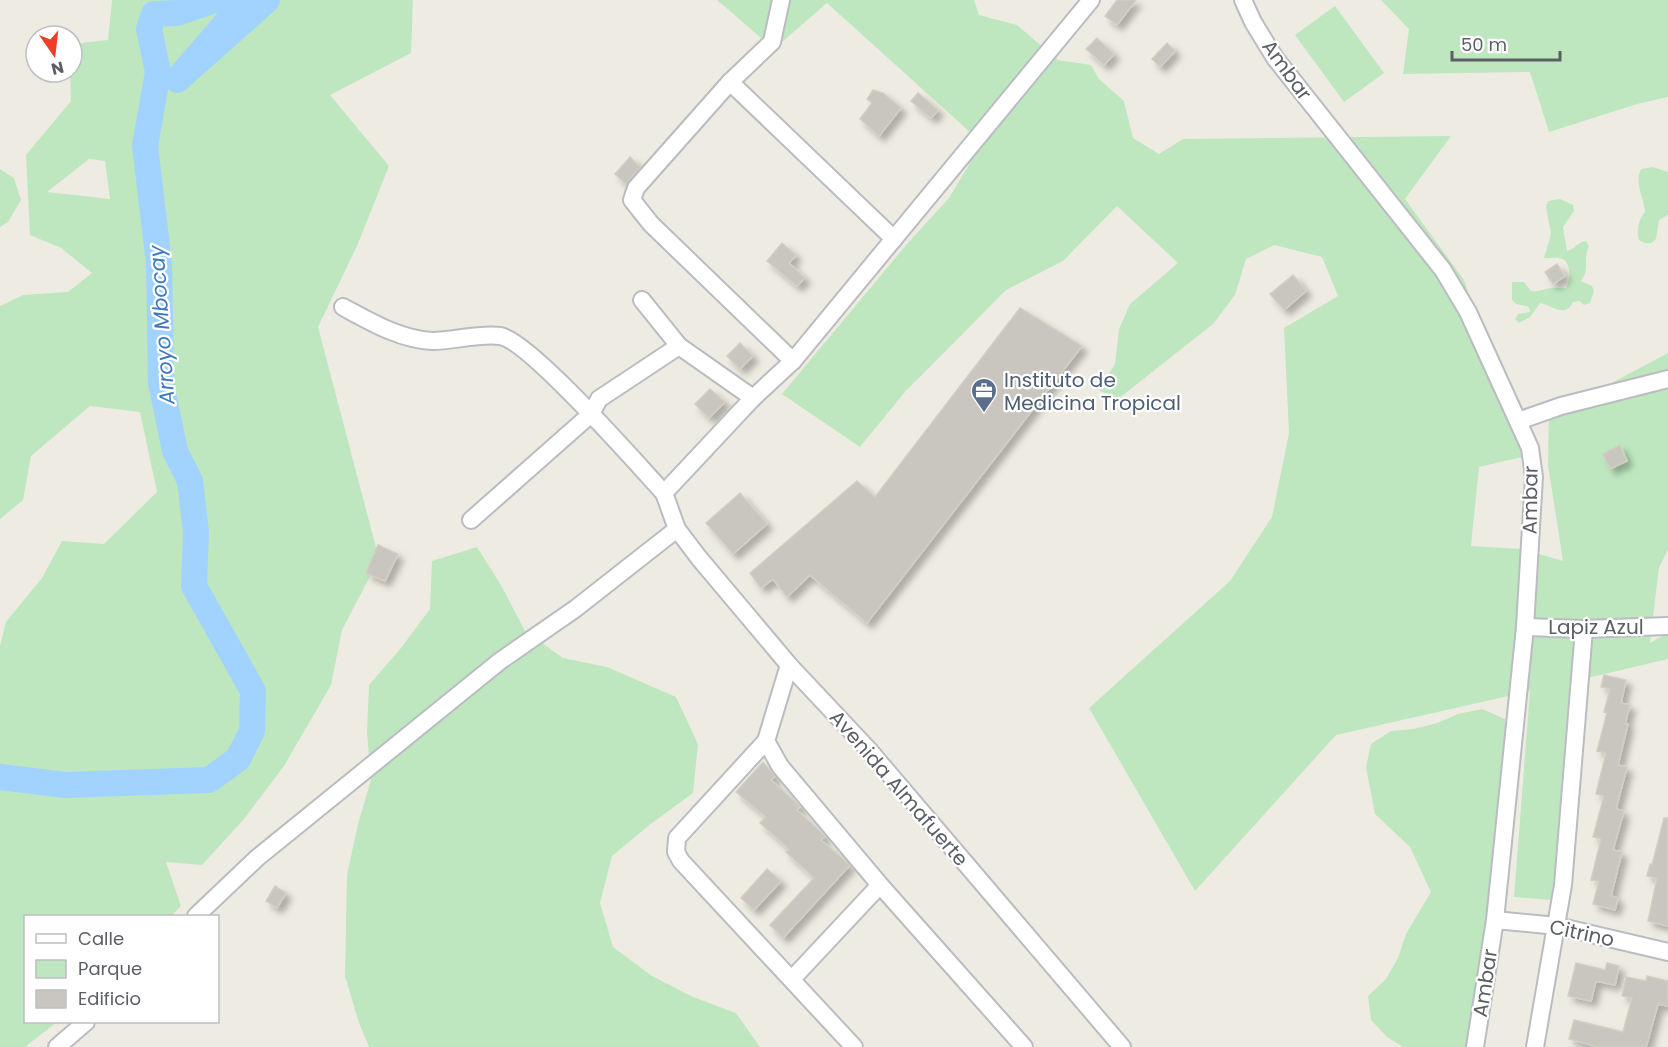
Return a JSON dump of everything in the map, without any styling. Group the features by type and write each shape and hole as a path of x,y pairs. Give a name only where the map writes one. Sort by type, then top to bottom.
{"street":[{"path":"781,0 772,42 730,82 636,188 632,200 651,224 793,362"},
{"path":"343,307 386,331 430,341 501,336 522,348 591,414 664,494 753,398 793,362 1091,0"},
{"name":"Ambar","path":"1244,0 1253,22 1275,58 1443,270 1468,312 1530,448 1534,477 1524,627 1495,920 1475,1047"},
{"path":"730,82 894,239"},
{"path":"642,300 679,346 753,398"},
{"path":"471,520 591,414 599,399 679,346"},
{"path":"1518,421 1561,406 1668,379"},
{"name":"Avenida Almafuerte","path":"664,494 677,529 789,665 868,749 1122,1047"},
{"path":"197,915 257,858 491,668 575,609 677,529"},
{"name":"Lapiz Azul","path":"1524,627 1584,629 1668,626"},
{"path":"1535,1047 1563,885 1584,629"},
{"path":"789,665 766,741 677,838 676,852 681,861 854,1047"},
{"path":"766,741 780,766 880,885 1024,1047"},
{"path":"792,979 880,885"},
{"name":"Citrino","path":"1495,920 1557,926 1668,952"},
{"path":"57,1047 85,1023"}],"green space":[{"path":"112,0 413,0 411,53 330,95 389,166 357,246 318,327 379,559 342,630 331,685 284,766 244,819 202,865 166,862 181,906 172,915 24,915 24,1023 56,1023 25,1047 0,1047 0,646 6,622 42,578 62,541 104,544 157,492 140,412 90,406 31,456 23,500 0,519 0,306 23,295 68,292 92,273 61,248 30,235 26,155 71,101 70,84 84,84 84,43 108,40","holes":["89,159 105,161 110,199 47,192"]},
{"path":"717,0 974,0 979,15 1017,25 1058,60 1091,65 1099,79 1124,101 1133,138 1159,154 1183,139 1451,136 1405,199 1464,280 1526,456 1479,467 1471,546 1522,549 1563,561 1548,465 1549,406 1604,387 1668,353 1668,550 1659,567 1650,643 1668,633 1668,659 1570,682 1552,900 1514,897 1530,691 1336,735 1195,891 1089,708 1230,581 1272,517 1289,433 1284,328 1338,296 1322,257 1274,245 1246,259 1235,295 1213,324 1118,399 1098,390 1115,364 1119,329 1130,304 1178,263 1117,206 1063,261 1006,290 905,392 860,447 782,394 907,244 949,198 982,143 827,3 774,49"},
{"path":"1381,0 1668,0 1668,97 1637,104 1549,132 1530,72 1403,74 1409,29"},
{"path":"1335,6 1384,73 1344,102 1295,35"},
{"path":"1653,167 1668,172 1668,215 1659,220 1656,239 1651,243 1645,243 1639,240 1638,236 1641,218 1645,212 1639,175 1641,169"},
{"path":"0,169 14,178 21,200 8,222 0,227"},
{"path":"1560,199 1573,205 1574,211 1563,227 1567,251 1586,241 1589,246 1585,273 1581,281 1592,286 1594,291 1590,303 1584,305 1579,301 1573,302 1566,310 1558,310 1540,303 1530,317 1519,323 1515,319 1518,314 1530,312 1529,307 1516,304 1512,300 1512,282 1524,282 1531,291 1566,288 1568,284 1569,271 1566,262 1559,258 1544,258 1551,234 1546,207 1548,201"},
{"path":"477,547 502,587 525,631 563,658 607,667 676,697 698,744 693,793 612,856 600,903 613,947 652,976 693,997 736,1013 760,1047 369,1047 345,976 347,875 358,824 371,780 367,733 369,685 430,609 432,561"},
{"path":"1482,709 1505,719 1505,790 1469,1047 1403,1047 1387,1037 1371,1020 1368,996 1386,979 1398,958 1406,934 1431,892 1410,847 1375,814 1366,767 1371,744 1391,731 1413,729 1437,723 1458,714"}],"building":[{"path":"1117,0 1136,0 1117,25 1105,16"},
{"path":"1097,38 1114,54 1104,65 1086,49"},
{"path":"1167,43 1175,51 1160,67 1152,59"},
{"path":"873,90 883,93 901,108 879,136 860,119 872,103 867,99"},
{"path":"918,93 938,110 931,118 911,101"},
{"path":"630,157 640,167 626,184 615,174"},
{"path":"782,243 796,255 789,263 805,278 797,286 767,261"},
{"path":"1557,264 1565,276 1553,284 1545,272"},
{"path":"1293,275 1306,291 1284,310 1270,294"},
{"name":"Instituto de Medicina Tropical","path":"1020,308 1082,346 867,623 810,575 787,597 773,579 761,588 750,573 857,481 875,497"},
{"path":"740,343 753,356 740,369 727,356"},
{"path":"710,389 725,402 709,418 695,404"},
{"path":"1620,445 1627,461 1610,469 1603,454"},
{"path":"740,493 767,524 733,554 706,523"},
{"path":"378,545 398,554 385,581 366,573"},
{"path":"1604,675 1626,680 1621,703 1630,705 1618,765 1627,767 1616,809 1624,811 1613,850 1622,852 1611,896 1618,898 1615,910 1593,904 1599,881 1591,880 1601,839 1593,837 1604,796 1596,794 1606,753 1597,751 1607,713 1604,712 1610,689 1601,687"},
{"path":"763,762 775,776 771,780 800,806 797,810 825,836 821,840 850,865 783,938 770,925 814,878 786,852 789,849 760,823 766,817 736,792"},
{"path":"1664,818 1668,818 1668,926 1648,921 1657,878 1647,876"},
{"path":"767,869 781,881 754,910 741,898"},
{"path":"275,886 286,893 277,908 266,901"},
{"path":"1576,963 1605,970 1607,963 1619,966 1615,985 1596,981 1591,1001 1568,996"},
{"path":"1647,976 1668,981 1668,1006 1658,1004 1646,1047 1599,1047 1569,1039 1574,1020 1623,1032 1632,998 1622,996 1626,977 1646,981"}],"waterway":[{"name":"Arroyo Mbocay","path":"0,777 65,785 209,780 238,759 252,731 253,691 194,586 196,532 190,481 175,451 161,383 159,263 145,146 158,72 149,29 154,14 177,13 215,0"},
{"name":"Arroyo Mbocay","path":"246,0 177,80 267,0"}],"place":[{"name":"Instituto de Medicina Tropical","path":"984,414"}]}
